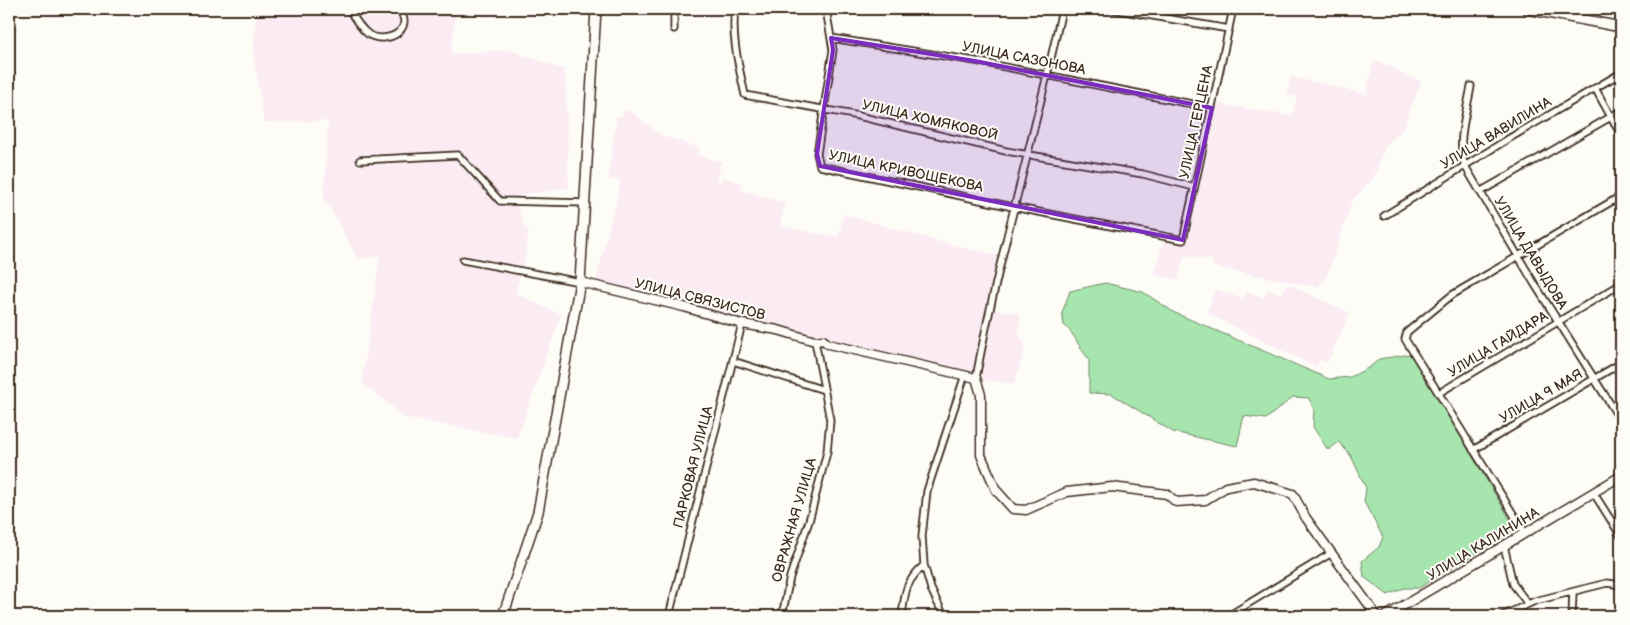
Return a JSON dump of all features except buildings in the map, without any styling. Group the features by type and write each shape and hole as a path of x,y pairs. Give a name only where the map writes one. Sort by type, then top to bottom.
{"main road":[{"path":"504,616 538,512 580,282 596,9"},
{"path":"1527,9 1621,28"}],"street":[{"path":"349,9 355,20 369,35 382,38 399,34 404,28 404,21 398,9"},
{"path":"674,9 674,29"},
{"name":"УЛИЦА ХОМЯКОВОЙ","path":"735,9 733,21 738,62 745,95 825,110 1028,154 1143,174 1194,187"},
{"path":"825,110 833,50 826,9"},
{"path":"1062,9 1048,75 1012,208 976,378 981,395 980,455 996,490 1014,509 1026,510 1067,492 1112,486 1167,494 1176,502 1205,500 1226,487 1254,482 1294,494 1306,518 1330,554 1377,616"},
{"path":"1112,9 1229,29"},
{"name":"УЛИЦА ГЕРЦЕНА","path":"1012,208 1183,240 1233,9"},
{"name":"УЛИЦА САЗОНОВА","path":"831,38 975,61 1212,108"},
{"name":"УЛИЦА ВАВИЛИНА","path":"1384,216 1621,73"},
{"name":"УЛИЦА ДАВЫДОВА","path":"1471,86 1460,154 1465,166 1519,258 1621,421"},
{"path":"1595,88 1621,135"},
{"name":"УЛИЦА КРИВОЩЕКОВА","path":"825,110 817,154 820,166 1012,208"},
{"path":"1480,192 1621,112"},
{"path":"360,160 458,155 500,201 586,203"},
{"path":"1525,533 1406,339 1407,332 1414,324 1452,296 1621,196"},
{"path":"463,260 580,282"},
{"name":"УЛИЦА СВЯЗИСТОВ","path":"580,282 684,307 742,324 786,332 815,341 823,340 828,344 976,378"},
{"name":"УЛИЦА ГАЙДАРА","path":"1439,393 1621,284"},
{"name":"ПАРКОВАЯ УЛИЦА","path":"669,616 742,324"},
{"name":"ОВРАЖНАЯ УЛИЦА","path":"782,616 790,577 809,521 827,452 830,420 815,341"},
{"path":"733,361 824,390"},
{"name":"УЛИЦА 9 МАЯ","path":"1473,450 1621,363"},
{"path":"944,616 931,589 924,565 922,536 926,491 965,375"},
{"name":"УЛИЦА КАЛИНИНА","path":"1386,616 1621,476"},
{"path":"1593,492 1621,536"},
{"path":"1504,546 1514,584 1528,604"},
{"path":"1228,616 1330,554"},
{"path":"902,616 906,588 910,577 924,565"},
{"path":"1502,616 1528,604 1607,582 1621,586"},
{"path":"1572,616 1573,592"}],"highlighted area":[{"path":"831,38 975,61 1212,108 1183,240 820,166 817,154 833,50"}],"shaded area":[{"path":"257,9 456,9 451,54 509,50 565,70 569,188 519,195 518,206 525,230 529,230 524,263 515,293 561,315 517,438 405,418 362,382 380,256 358,259 324,197 328,121 264,122 253,53"},
{"path":"1374,60 1421,81 1404,128 1386,145 1374,177 1352,201 1328,273 1318,287 1213,267 1212,260 1184,256 1178,280 1154,275 1164,239 1185,243 1214,103 1292,116 1297,97 1287,94 1291,77 1366,94"},
{"path":"623,110 630,111 661,135 700,148 698,155 722,162 716,180 720,183 722,177 742,183 740,190 785,203 780,223 783,227 838,237 844,214 941,242 1007,258 995,309 1020,314 1018,334 1026,345 1014,384 960,376 830,348 682,310 601,292 605,282 596,281 621,181 608,179 617,116 622,117"},
{"path":"1287,284 1350,313 1327,363 1320,360 1316,367 1207,313 1215,289 1243,299 1247,291 1264,298 1268,289 1282,294"}],"green space":[{"path":"1105,283 1143,292 1175,313 1329,379 1350,377 1370,367 1379,359 1411,354 1516,529 1419,588 1404,588 1388,595 1364,577 1362,561 1379,547 1383,537 1364,502 1366,488 1351,456 1339,442 1328,450 1313,427 1314,410 1309,398 1293,397 1266,419 1244,416 1237,446 1173,432 1112,394 1089,393 1089,359 1072,333 1064,325 1062,313 1070,291"}]}
